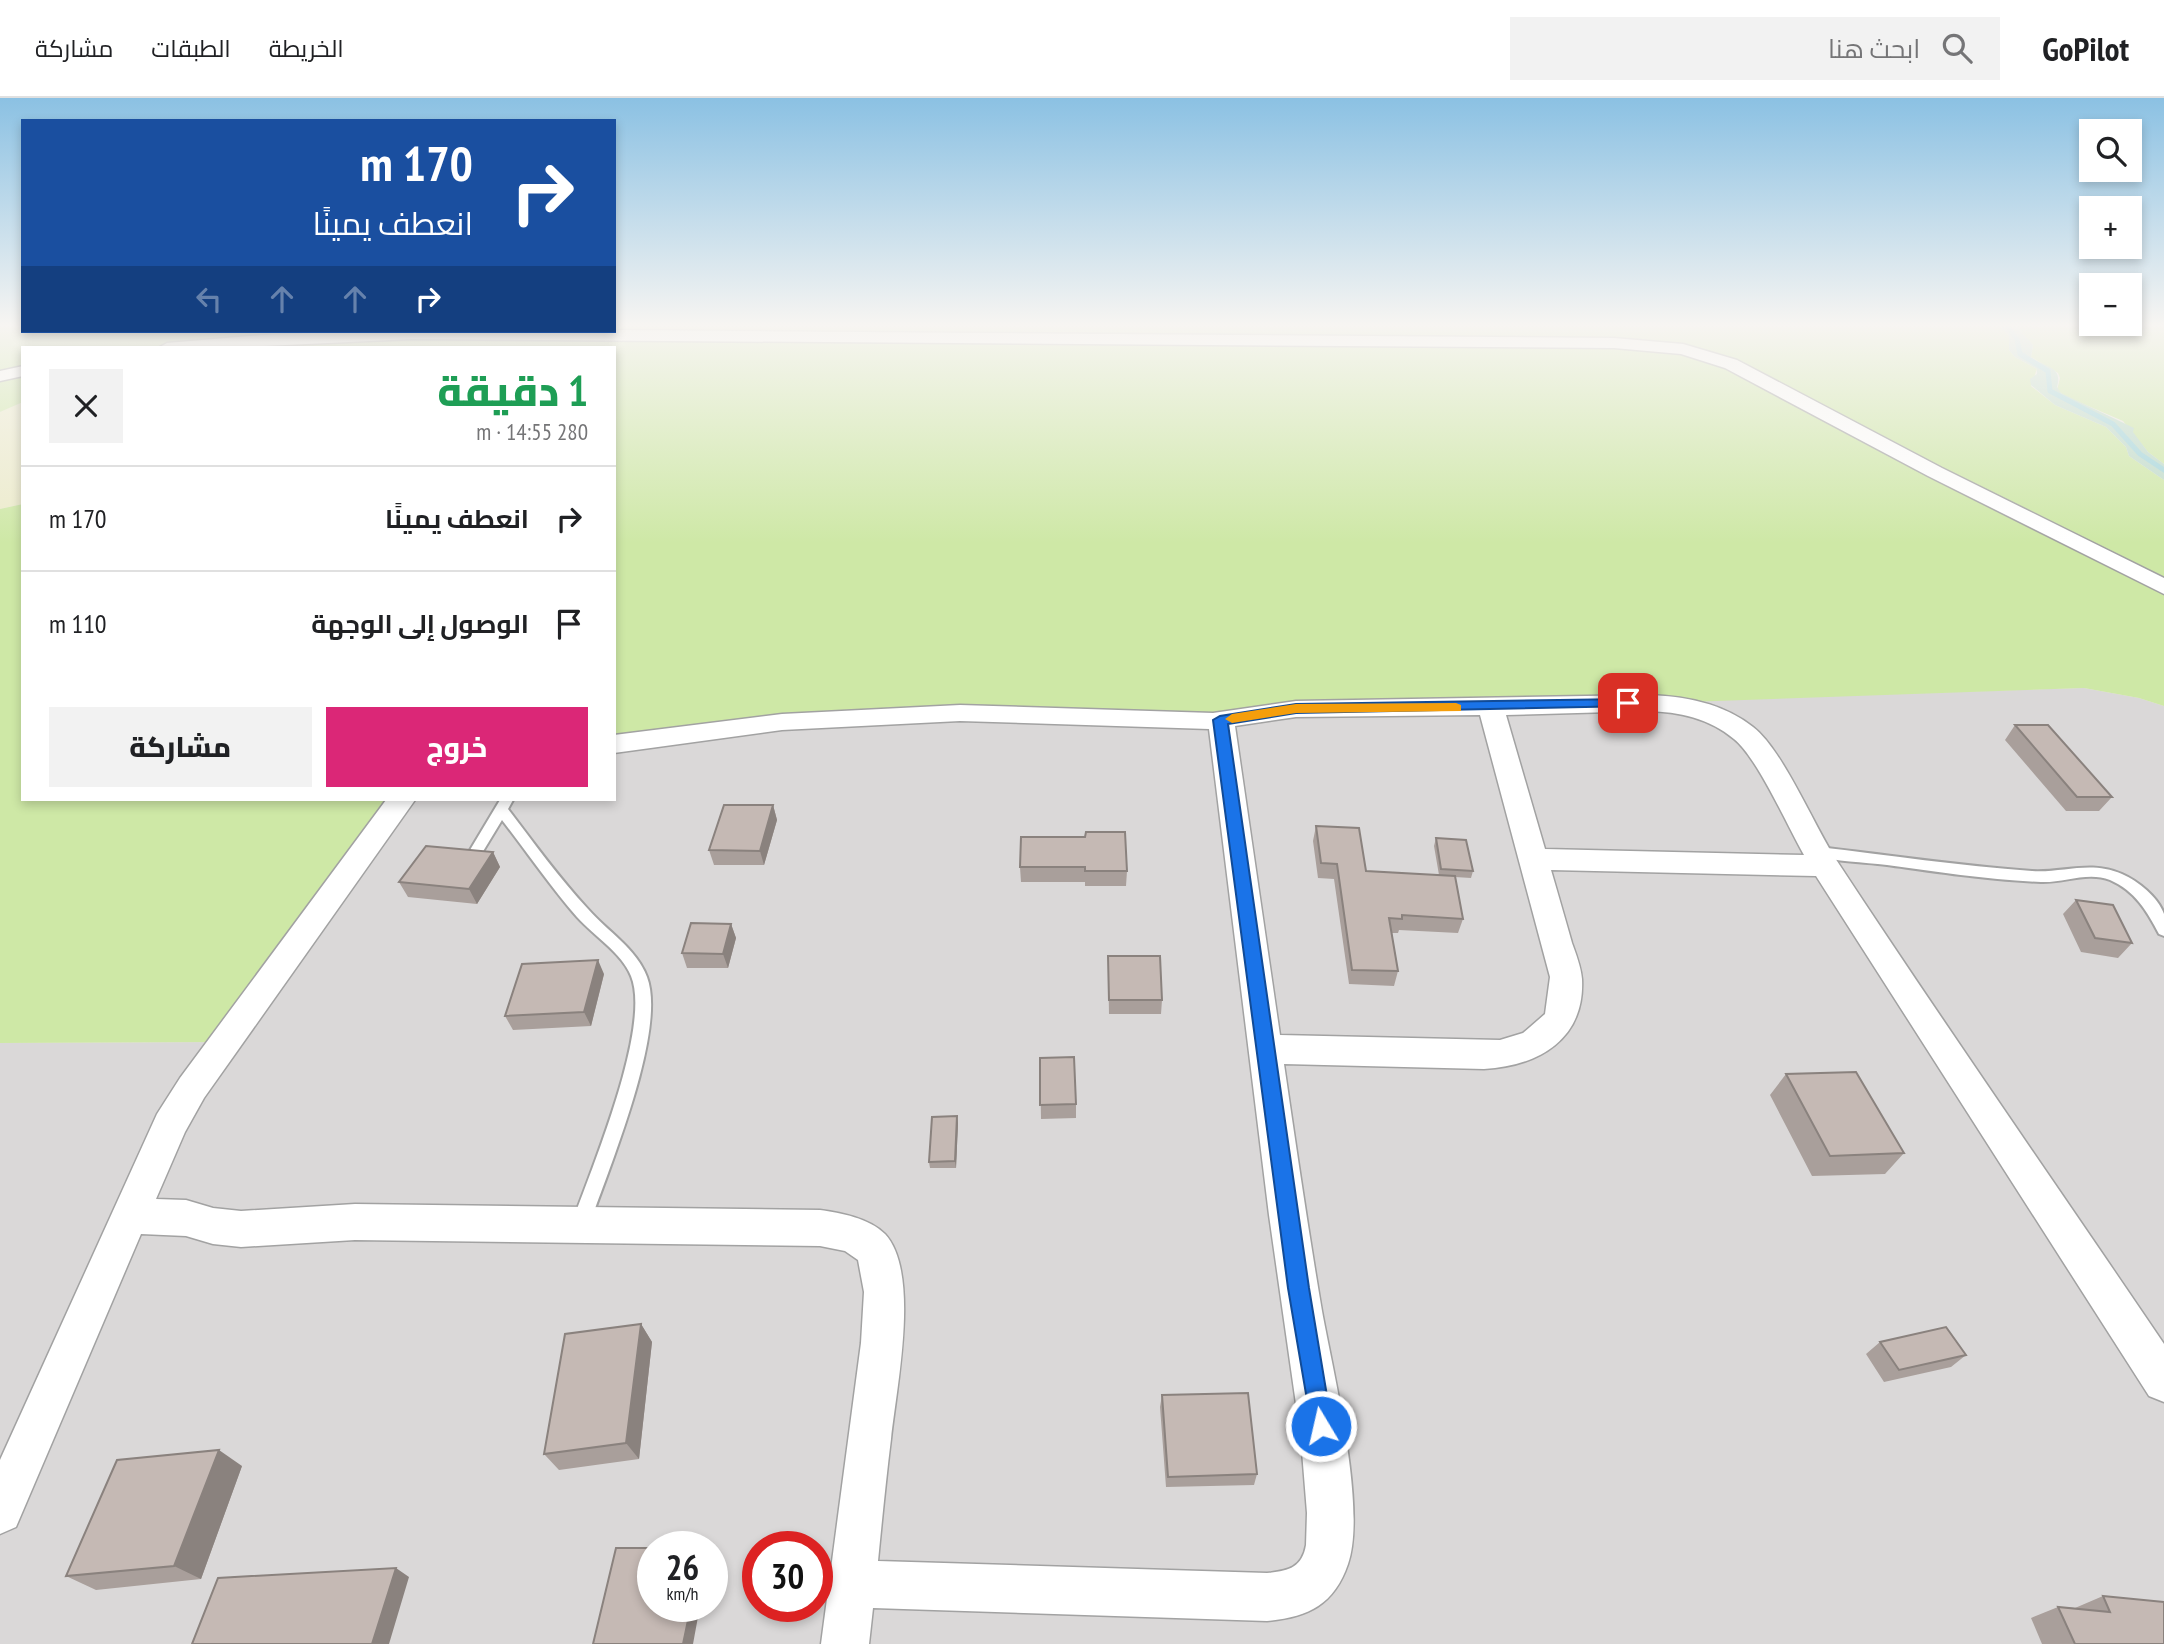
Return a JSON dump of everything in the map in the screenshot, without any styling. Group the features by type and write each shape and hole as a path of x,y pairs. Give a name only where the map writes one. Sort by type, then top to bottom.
{"street":[{"path":"1798,399 1912,460 2164,587"},
{"path":"616,744 782,722 950,713 1220,720 1296,709 1648,702 1678,704 1711,713 1736,726 1754,743 1821,859 2164,1381"},
{"path":"1266,1049 1484,1055 1517,1049 1548,1034 1558,1023 1564,1009 1566,977 1491,707"},
{"path":"852,1584 1267,1597 1289,1596 1308,1588 1321,1574 1329,1552 1330,1516 1325,1454 1298,1288 1220,720"},
{"path":"0,1511 170,1125 192,1088 400,801"},
{"path":"1534,859 1821,859"},
{"path":"129,1216 186,1218 213,1226 241,1229 355,1222 820,1228 852,1235 866,1242 876,1252 884,1290 845,1644"}],"lane":[{"path":"477,850 504,804 594,925 633,965 641,978 645,997 645,1021 636,1060 580,1224"},
{"path":"1821,859 2042,877 2092,871 2106,873 2132,886 2146,898 2157,913 2164,930"}],"shaded area":[{"path":"2084,688 2139,698 2164,706 2164,1644 0,1644 0,1043 225,1042 400,801 616,801 616,744 782,722 1261,713"}],"green space":[{"path":"0,399 21,399 21,403 0,412"},
{"path":"616,399 2048,399 2106,427 2126,447 2129,456 2164,480 2164,706 2139,698 2084,688 1236,718 984,713 616,744"},
{"path":"2048,399 2074,399 2134,428 2133,432 2148,452 2164,464 2164,480 2129,456 2126,447 2106,427 2055,405"},
{"path":"2072,399 2164,399 2164,464 2148,452 2123,421"},
{"path":"21,403 21,504 0,509 0,412"},
{"path":"21,504 21,801 400,801 225,1042 0,1043 0,509"}],"building":[{"path":"2015,725 2048,725 2112,797 2077,797"},
{"path":"724,805 773,805 760,851 709,850"},
{"path":"1316,826 1359,828 1366,871 1455,876 1463,919 1402,915 1402,919 1389,918 1398,971 1352,970 1337,864 1321,863"},
{"path":"1086,832 1125,832 1127,871 1085,871 1085,867 1020,867 1021,837 1085,837"},
{"path":"1436,838 1466,840 1473,871 1441,869"},
{"path":"426,846 493,852 469,889 399,882"},
{"path":"2076,900 2113,905 2132,943 2095,938"},
{"path":"691,923 731,924 723,954 682,953"},
{"path":"1108,956 1160,956 1162,1000 1109,1000"},
{"path":"598,960 584,1012 505,1016 522,964"},
{"path":"1074,1057 1076,1104 1040,1105 1040,1058"},
{"path":"1856,1072 1904,1153 1830,1156 1786,1074"},
{"path":"957,1116 955,1161 929,1162 932,1117"},
{"path":"641,1324 626,1443 544,1454 565,1334"},
{"path":"1946,1327 1966,1355 1899,1370 1880,1342"},
{"path":"1248,1393 1257,1474 1168,1477 1162,1395"},
{"path":"219,1450 174,1566 66,1576 117,1460"},
{"path":"616,1548 637,1548 637,1622 688,1622 683,1644 593,1644"},
{"path":"396,1568 372,1644 192,1644 218,1578"},
{"path":"2103,1596 2164,1602 2164,1644 2075,1644 2058,1607 2110,1612"}],"waterway":[{"path":"2066,399 2113,424 2140,454 2164,470"}],"slow traffic":[{"path":"1232,719 1275,710 1456,708"}],"route":[{"path":"1321,1426 1298,1288 1220,720 1296,709 1628,703"}]}
